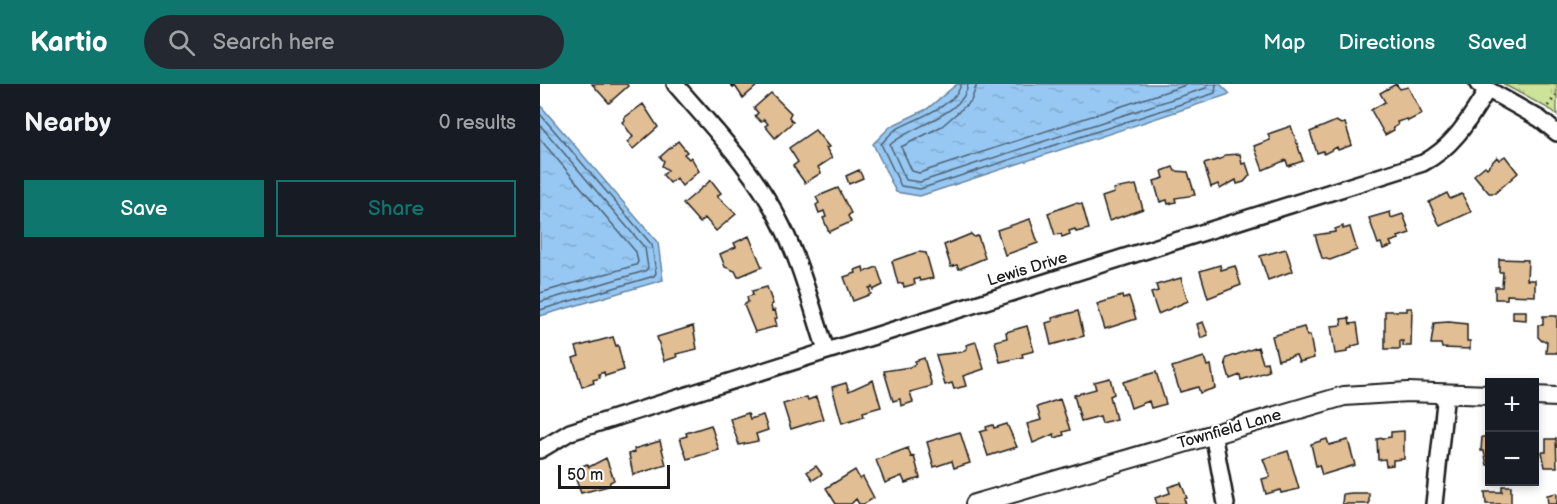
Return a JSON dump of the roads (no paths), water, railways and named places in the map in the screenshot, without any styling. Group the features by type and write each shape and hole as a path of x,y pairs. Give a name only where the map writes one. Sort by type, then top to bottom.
{"street":[{"path":"675,84 745,166 765,195 795,256 826,350"},
{"path":"1483,87 1540,119 1557,133"},
{"name":"Lewis Drive","path":"540,450 570,432 1423,163 1439,155 1455,141 1483,87"},
{"name":"Townfield Lane","path":"975,504 1344,396 1389,392 1485,395"},
{"path":"1434,504 1446,393"},
{"path":"1539,396 1557,397"},
{"path":"1213,433 1226,504"}],"water":[{"path":"957,84 1220,84 1230,94 920,196 896,192 873,144 891,126 927,109"},
{"path":"540,105 658,243 663,280 540,316"}]}
